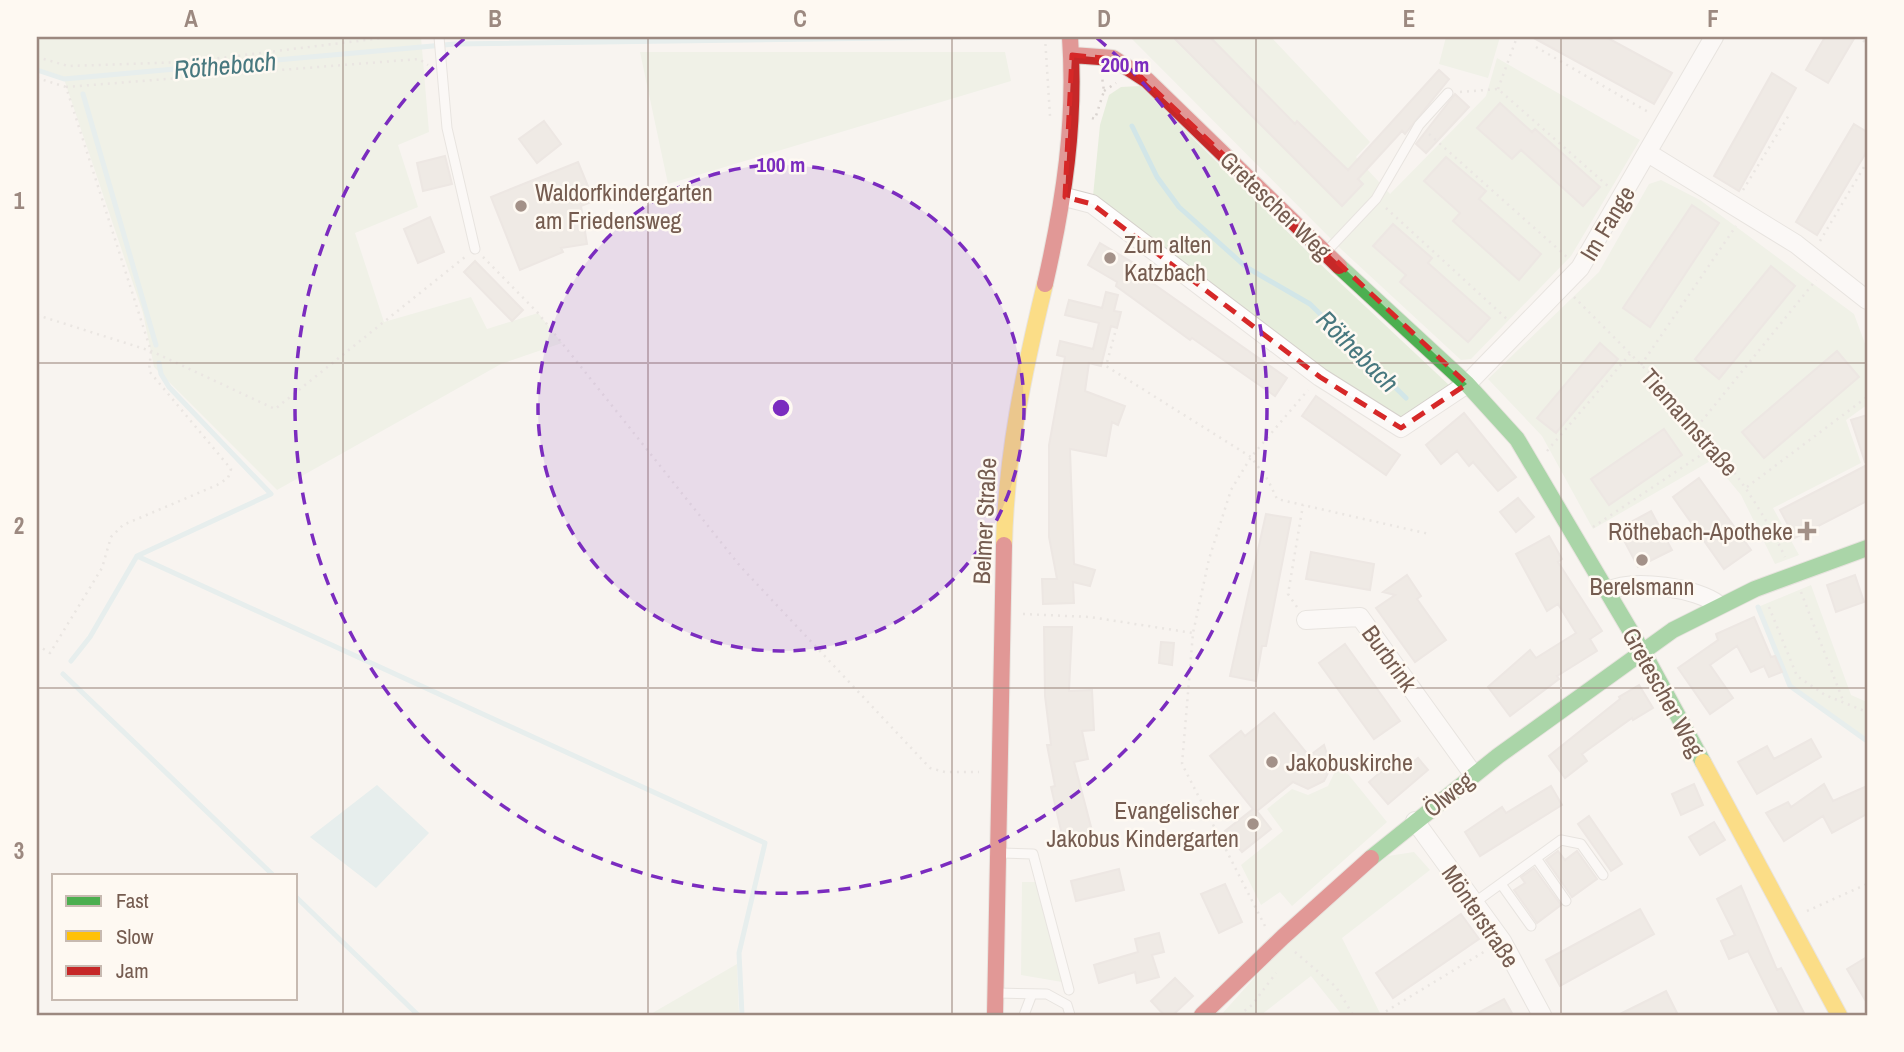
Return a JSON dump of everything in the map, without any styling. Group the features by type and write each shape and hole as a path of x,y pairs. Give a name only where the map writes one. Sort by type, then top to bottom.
{"street":[{"name":"Belmer Straße","path":"995,1015 1005,487 1015,409 1065,197 1071,156 1073,55 1070,37"},
{"name":"Im Fange","path":"1467,384 1580,268 1714,37"},
{"name":"Gretescher Weg","path":"1073,55 1099,53 1123,60 1147,80 1325,253 1467,384 1517,439 1641,649 1839,1015"},
{"path":"1648,153 1740,208 1811,255 1867,300"},
{"path":"1065,197 1092,204 1320,377 1401,428 1467,384"},
{"name":"Ölweg","path":"1202,1015 1274,943 1415,821 1473,774 1641,649 1719,605 1867,548"},
{"path":"1608,591 1631,585 1689,590 1719,605"},
{"name":"Burbrink","path":"1306,620 1360,617 1473,774"},
{"name":"Mönterstraße","path":"1415,821 1502,942 1542,1015"}],"lane":[{"path":"439,37 447,128 475,249"},
{"path":"1325,253 1376,199 1419,125 1448,93"},
{"path":"1474,903 1561,840 1581,844 1603,875"},
{"path":"999,853 1033,853 1069,990"},
{"path":"1536,858 1566,901"},
{"path":"1501,884 1531,926"},
{"path":"995,993 1058,998 1067,1006 1070,1015"},
{"path":"1024,1015 1032,994"}],"path":[{"path":"37,57 68,66 187,64 390,37"},
{"path":"1045,37 1050,116"},
{"path":"1498,89 1517,37"},
{"path":"1857,37 1867,43"},
{"path":"1536,47 1665,122"},
{"path":"37,78 66,87 419,59 428,65 441,61"},
{"path":"187,64 188,76"},
{"path":"1095,119 1104,91 1122,81"},
{"path":"37,645 50,653 102,568 111,537 123,525 217,485 228,478 232,469 220,451 149,371 151,351 66,87"},
{"path":"1448,93 1498,89 1622,199"},
{"path":"1641,365 1740,208 1788,115"},
{"path":"1419,125 1580,268"},
{"path":"1811,255 1867,162"},
{"path":"1376,199 1519,330"},
{"path":"37,315 151,351 275,410 475,249 538,313 740,566 930,768 945,772 1000,772"},
{"path":"1696,427 1827,267"},
{"name":"Tiemannstraße","path":"1564,286 1641,365 1746,487 1772,528 1794,575 1844,703"},
{"path":"1115,333 1106,366 1251,457 1268,480 1277,499 1429,534"},
{"path":"1533,462 1547,452 1630,354"},
{"path":"1320,377 1251,457 1231,490 1209,559 1193,633 1182,764 1274,943 1293,950 1336,987 1353,1015"},
{"path":"1746,487 1867,397"},
{"path":"1575,538 1713,447"},
{"path":"1303,505 1288,594 1306,620"},
{"path":"1760,587 1797,676 1825,695 1867,712"},
{"path":"1002,614 1090,617 1193,633"},
{"path":"1788,919 1867,884"},
{"path":"1380,1015 1502,942"},
{"path":"1239,1015 1252,1005 1276,972"}],"highlighted area":[{"path":"1072,55 1123,60 1467,384 1401,428 1320,377 1092,204 1065,197"}],"green space":[{"path":"37,37 421,37 429,132 398,145 418,207 355,233 384,322 471,297 487,329 538,313 562,343 501,364 277,490 154,367 143,313 64,79 37,69"},
{"path":"1130,37 1271,37 1370,142 1356,157 1390,194 1486,96 1497,58 1640,140 1571,256 1471,359 1461,360 1342,250"},
{"path":"1446,37 1500,37 1488,78 1439,64"},
{"path":"640,52 1005,52 1011,81 668,184"},
{"path":"1140,86 1317,261 1450,386 1400,419 1323,369 1093,196 1100,125 1109,95 1121,87"},
{"path":"1661,180 1700,200 1854,314 1867,349 1867,405 1846,420 1861,463 1773,508 1799,555 1775,564 1741,495 1712,460 1593,529 1542,436 1488,379 1599,272 1649,184"},
{"path":"1811,585 1851,695 1867,702 1867,741 1790,686 1758,607"},
{"path":"1339,763 1387,822 1292,906 1280,892 1261,905 1241,865 1283,831 1267,809 1292,789 1308,795 1328,786"},
{"path":"1414,852 1430,870 1342,938 1381,1015 1342,1015 1311,976 1261,1015 1221,1015 1289,939 1388,856"},
{"path":"1022,882 1036,882 1062,982 1021,975"},
{"path":"737,964 739,1015 649,1015"}],"shaded area":[{"path":"377,785 429,833 376,888 310,837"}],"building":[{"path":"1173,37 1210,37 1295,124 1297,121 1348,170 1439,70 1449,79 1405,134 1402,131 1358,179 1363,184 1342,206"},
{"path":"1532,37 1606,37 1672,73 1654,104"},
{"path":"1825,37 1855,37 1828,83 1806,70"},
{"path":"1772,73 1796,88 1739,191 1714,176"},
{"path":"1455,94 1469,107 1426,153 1416,144"},
{"path":"1500,103 1532,132 1535,129 1600,187 1583,206 1521,150 1512,159 1477,128"},
{"path":"544,121 561,144 537,163 519,139"},
{"path":"1854,124 1867,132 1867,151 1817,235 1796,222"},
{"path":"445,156 452,184 423,191 417,163"},
{"path":"1446,157 1486,191 1479,199 1541,254 1519,280 1453,221 1460,213 1424,181"},
{"path":"578,162 594,201 581,206 587,244 561,248 563,252 520,270 491,197"},
{"path":"1692,205 1719,223 1650,327 1623,308"},
{"path":"430,217 444,252 418,263 404,229"},
{"path":"1393,224 1432,258 1428,263 1490,318 1468,342 1400,282 1406,275 1373,246"},
{"path":"1100,243 1137,265 1134,270 1287,378 1275,396 1192,338 1190,340 1116,286 1117,282 1088,265"},
{"path":"475,261 523,310 512,321 464,272"},
{"path":"1771,266 1795,286 1719,379 1695,359"},
{"path":"1106,292 1118,295 1114,311 1121,312 1117,328 1111,326 1101,366 1089,363 1085,391 1125,406 1118,425 1112,422 1106,456 1070,449 1074,564 1095,570 1090,586 1073,582 1074,603 1043,604 1042,579 1057,579 1049,537 1049,445 1065,357 1057,355 1060,341 1093,349 1099,323 1065,315 1069,300 1102,308"},
{"path":"1600,343 1618,359 1556,433 1537,418"},
{"path":"1837,351 1859,377 1764,458 1742,432"},
{"path":"1316,396 1400,455 1386,475 1302,416"},
{"path":"1464,413 1516,477 1498,491 1473,462 1469,466 1457,451 1441,464 1426,445"},
{"path":"1867,415 1867,462 1865,462 1851,420"},
{"path":"1664,429 1682,455 1609,505 1591,479"},
{"path":"1867,465 1867,501 1795,538 1780,510"},
{"path":"1699,478 1751,550 1724,569 1673,497"},
{"path":"1518,498 1534,517 1516,532 1500,512"},
{"path":"1651,511 1672,550 1638,567 1618,529"},
{"path":"1266,514 1291,518 1266,646 1262,646 1256,681 1230,676"},
{"path":"1549,536 1562,559 1558,562 1602,631 1590,639 1597,651 1557,676 1559,679 1510,716 1488,687 1530,650 1536,658 1576,633 1558,604 1547,611 1516,554"},
{"path":"1311,552 1374,564 1370,590 1306,579"},
{"path":"1407,575 1421,596 1417,599 1446,640 1415,662 1376,608 1395,595 1383,592"},
{"path":"1855,575 1864,602 1836,612 1827,585"},
{"path":"1754,617 1771,657 1775,656 1782,672 1769,677 1764,666 1751,672 1737,646 1710,665 1733,698 1710,714 1678,668 1718,640 1716,634"},
{"path":"1044,627 1072,627 1069,691 1092,690 1094,730 1082,731 1088,759 1074,762 1095,842 1065,848 1051,787 1055,786 1047,745 1051,745 1045,696"},
{"path":"1161,642 1174,643 1172,665 1159,663"},
{"path":"1345,644 1400,721 1374,739 1319,663"},
{"path":"1639,685 1653,708 1633,720 1632,718 1582,754 1587,761 1565,778 1549,756 1620,699 1619,697"},
{"name":"Jakobuskirche","path":"1274,713 1309,756 1324,745 1331,767 1324,781 1308,789 1293,782 1257,811 1271,829 1242,852 1225,831 1253,809 1210,756 1241,731 1245,736"},
{"path":"1811,739 1821,757 1757,794 1738,762 1767,746 1774,759"},
{"path":"1398,757 1407,767 1418,758 1428,770 1388,804 1369,782"},
{"path":"1694,784 1703,805 1681,815 1672,794"},
{"path":"1824,784 1833,801 1867,786 1867,814 1832,833 1823,816 1784,841 1766,813 1788,802 1791,807"},
{"path":"1551,786 1562,805 1480,856 1465,832 1502,807 1506,813"},
{"path":"1589,816 1622,864 1611,871 1578,824"},
{"path":"1714,822 1725,840 1700,855 1689,837"},
{"path":"1558,851 1565,860 1577,851 1597,879 1572,897 1546,860"},
{"path":"1534,868 1561,905 1537,923 1514,890 1525,883 1521,877"},
{"path":"1119,869 1124,890 1076,901 1071,881"},
{"path":"1225,884 1242,922 1219,933 1201,894"},
{"path":"1741,886 1777,970 1781,968 1805,1015 1780,1015 1748,951 1729,959 1721,941 1735,935 1717,899"},
{"path":"1640,909 1654,934 1560,986 1546,960"},
{"path":"1461,914 1479,939 1393,998 1376,973"},
{"path":"1159,933 1164,952 1152,955 1159,977 1137,983 1135,972 1099,983 1094,965 1138,952 1135,939"},
{"path":"1867,957 1867,1003 1847,969"},
{"path":"1175,978 1193,996 1173,1015 1164,1015 1151,1001"},
{"path":"1666,991 1678,1015 1618,1015"},
{"path":"1504,999 1513,1015 1474,1015"}],"waterway":[{"name":"Röthebach","path":"37,70 64,79 455,44 960,37"},
{"path":"83,94 156,345"},
{"path":"1132,126 1157,177 1179,207 1246,267 1310,304 1406,398"},
{"path":"159,363 161,374 169,387 271,494 137,556 765,843 739,953 742,1015"},
{"path":"71,661 90,637 137,556"},
{"name":"Röthebach","path":"1758,607 1790,686 1867,741"},
{"path":"63,674 272,874"},
{"path":"298,899 418,1015"}],"traffic: fast":[{"path":"1339,266 1467,384 1517,439 1647,659 1703,762"},
{"path":"1371,858 1498,756 1673,630 1755,589 1867,548"}],"traffic: slow":[{"path":"1004,545 1008,478 1017,413 1045,284"},
{"path":"1703,762 1839,1015"}],"traffic: jam":[{"path":"1045,284 1067,161 1071,100 1070,37"},
{"path":"1072,55 1113,58 1147,80 1339,266"},
{"path":"995,1015 1004,545"},
{"path":"1202,1015 1371,858"}],"place":[{"name":"Waldorfkindergarten am Friedensweg","path":"521,206"},
{"name":"Zum alten Katzbach","path":"1110,258"},
{"name":"Röthebach-Apotheke","path":"1807,531"},
{"name":"Berelsmann","path":"1642,560"},
{"name":"Jakobuskirche","path":"1272,762"},
{"name":"Evangelischer Jakobus Kindergarten","path":"1253,824"}]}
